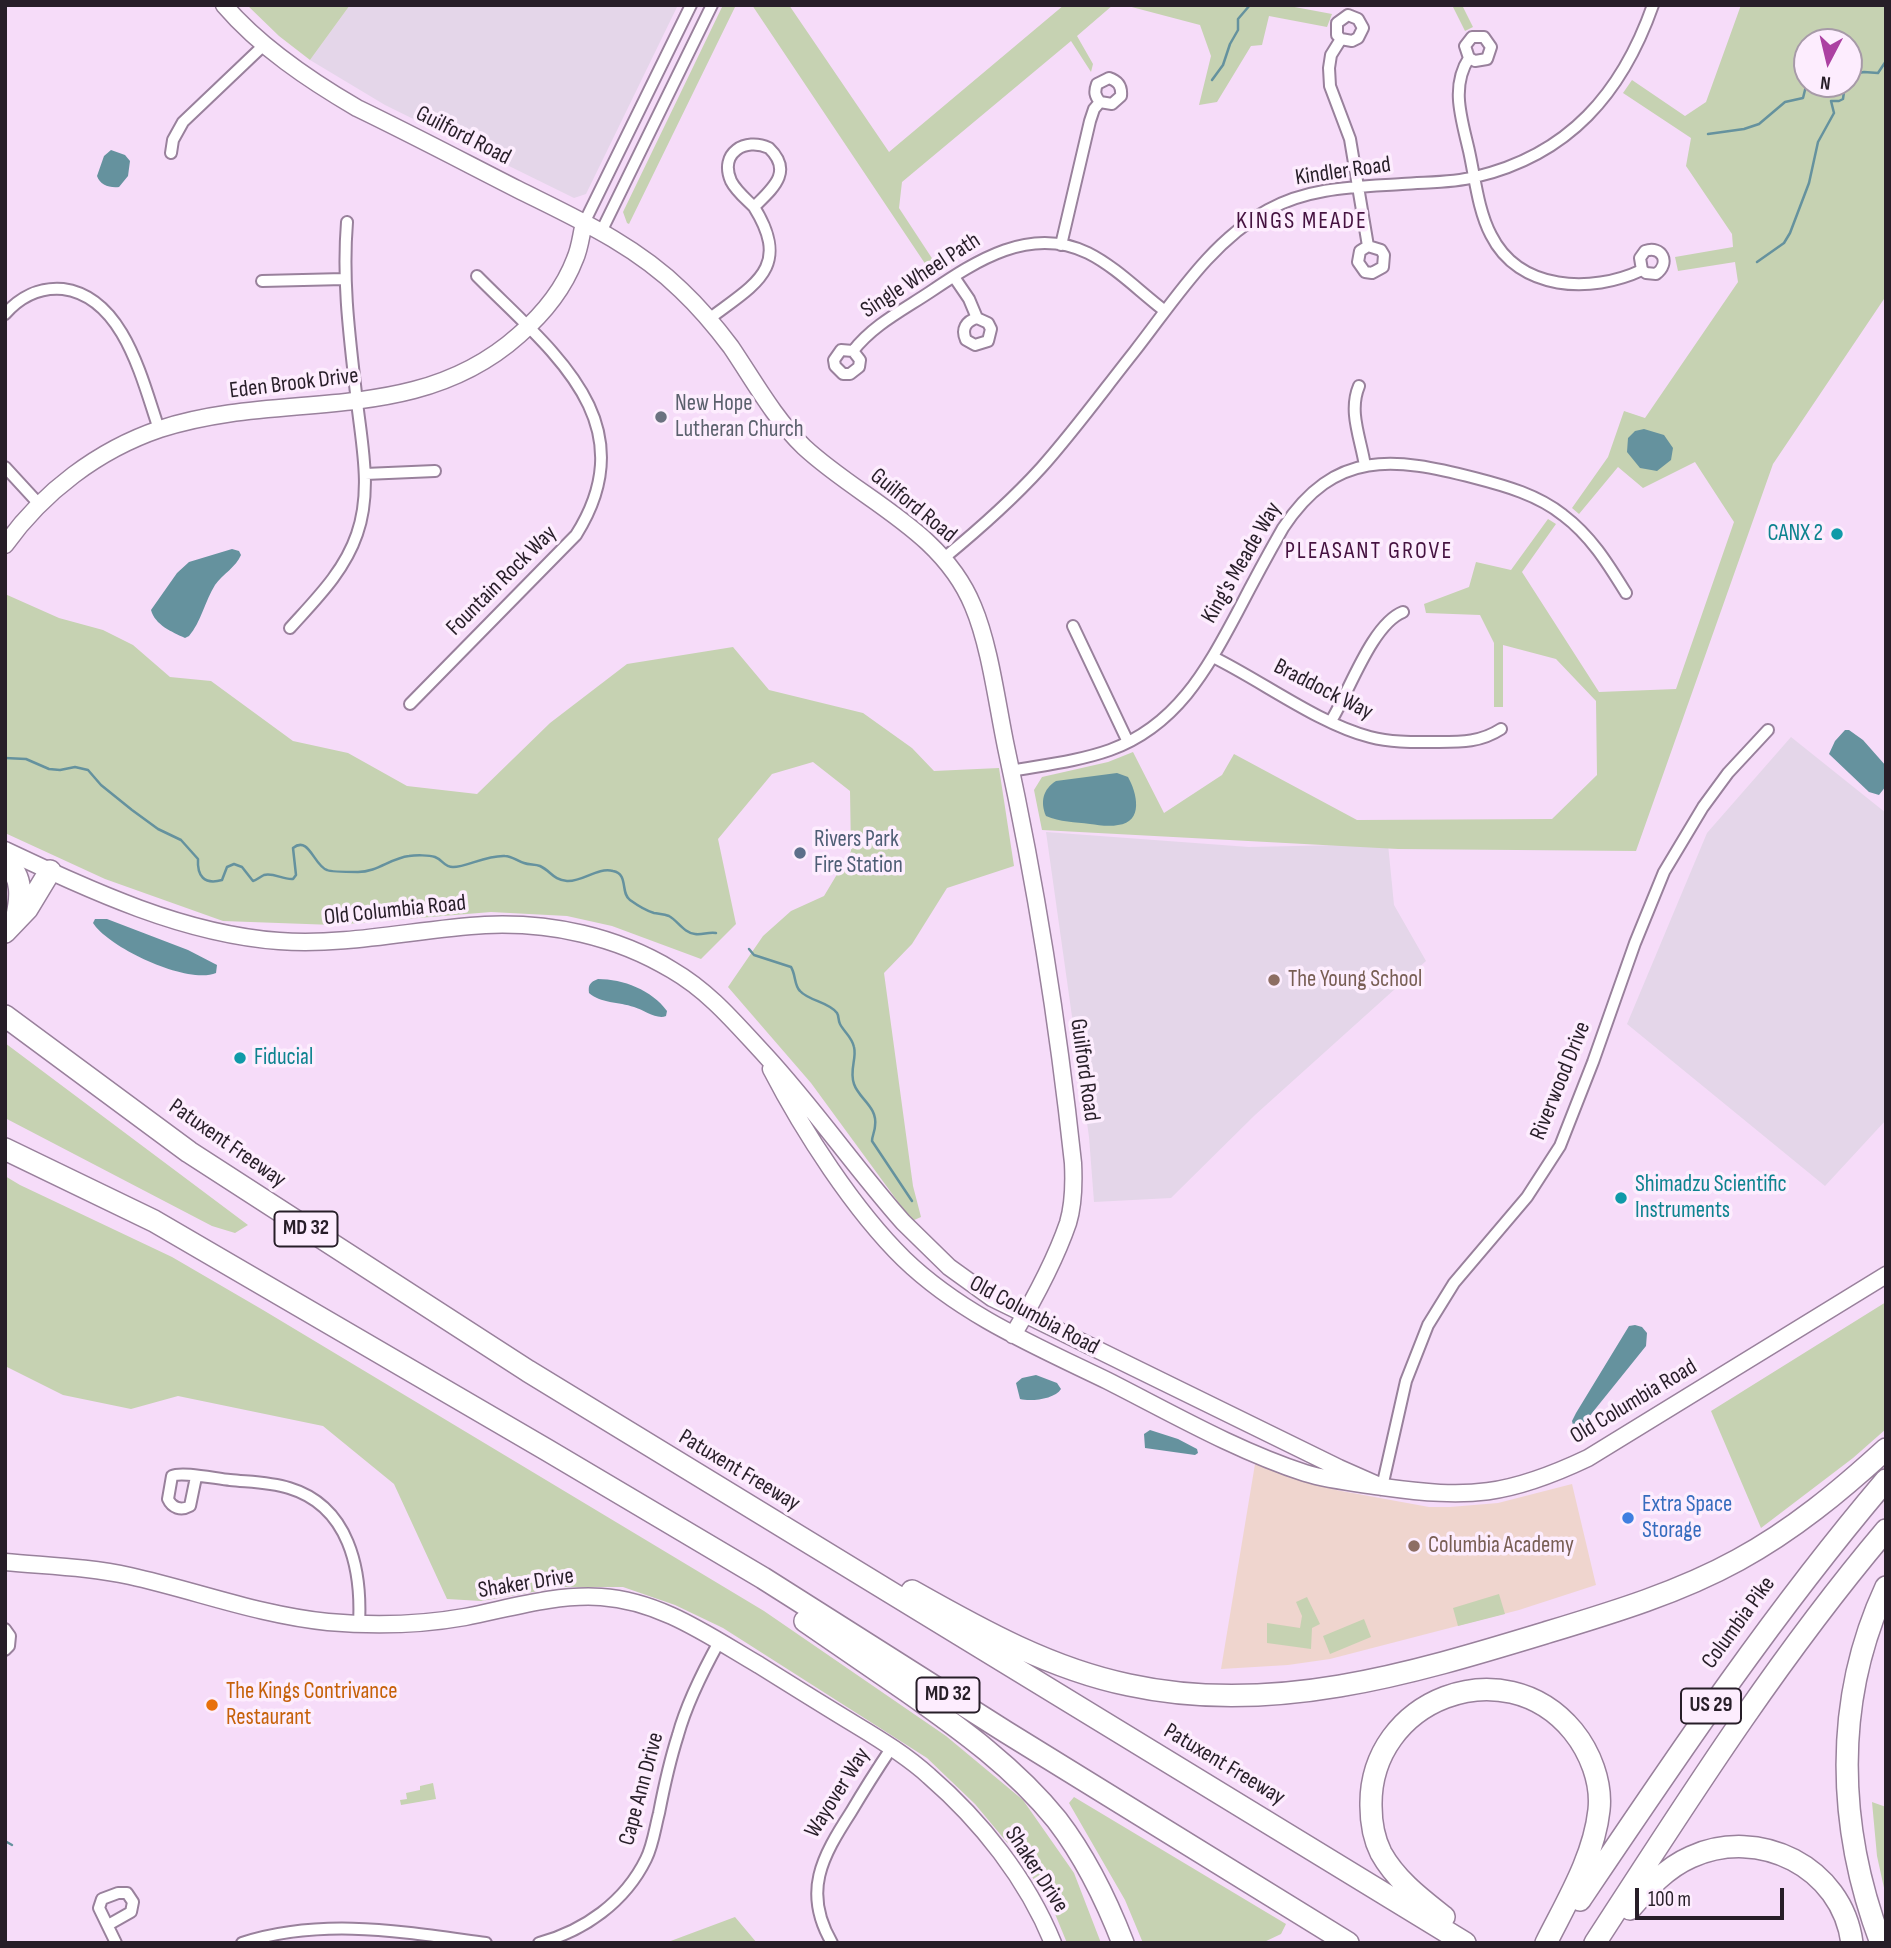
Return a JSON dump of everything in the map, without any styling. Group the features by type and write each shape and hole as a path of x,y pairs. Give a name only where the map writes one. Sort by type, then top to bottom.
{"highway":[{"path":"5,861 15,872 20,887 10,928"},
{"path":"10,928 27,909 50,871"},
{"name":"Patuxent Freeway","path":"5,1016 189,1152 250,1193 618,1427 1246,1809 1464,1937"},
{"name":"MD 32","path":"5,1149 154,1221 764,1578 1017,1739 1348,1943"},
{"path":"618,1427 795,1522 979,1629 1026,1651 1090,1675 1130,1686 1214,1696 1292,1694 1376,1679 1523,1640 1646,1601 1695,1581 1772,1541 1808,1516 1886,1449"},
{"path":"547,1450 834,1641 941,1715 1009,1769 1042,1802 1080,1853 1111,1911 1123,1943"},
{"name":"Columbia Pike","path":"1548,1943 1747,1655 1791,1595 1886,1480"},
{"name":"US 29","path":"1595,1943 1727,1738 1818,1614 1886,1530"},
{"path":"1881,1943 1865,1894 1850,1824 1846,1755 1852,1692 1860,1658 1886,1587"},
{"path":"1481,1943 1464,1937 1403,1883 1380,1851 1371,1814 1374,1775 1390,1740 1417,1711 1434,1701 1472,1690 1510,1691 1541,1703 1570,1727 1588,1754 1600,1806 1592,1844 1548,1943"},
{"path":"1602,1943 1647,1889 1678,1863 1710,1850 1732,1846 1771,1850 1808,1868 1836,1899 1845,1916 1852,1943"}],"street":[{"name":"Guilford Road","path":"224,5 265,44 330,92 601,232 658,269 709,319 771,408 804,447 849,484 926,540 944,558 970,599 981,630 1042,932 1074,1183 1068,1222 1013,1335"},
{"name":"Eden Brook Drive","path":"576,259 584,223 691,5"},
{"name":"Eden Brook Drive","path":"5,545 39,504 75,474 102,456 159,429 216,416 391,396 445,383 488,359 528,327 555,296 576,259 601,232 712,5"},
{"name":"Kindler Road","path":"944,558 997,512 1042,467 1165,311 1231,235 1250,221 1292,199 1312,193 1476,177 1549,148 1577,128 1626,69 1653,5"},
{"path":"1341,39 1331,55 1330,86 1350,139 1368,246"},
{"path":"171,153 173,140 183,122 265,44"},
{"path":"1469,58 1461,70 1458,91 1484,217 1495,242 1509,261 1536,278 1553,282 1584,284 1613,280 1642,270"},
{"path":"1060,245 1090,121 1094,109 1101,102"},
{"path":"709,319 756,282 770,256 769,236 754,207 732,183 729,170 731,157 736,150 753,144 769,148 776,154 780,171 775,187 754,207"},
{"path":"290,628 323,592 348,554 362,517 365,496 365,474 344,279 347,222"},
{"name":"Single Wheel Path","path":"853,351 870,332 954,276 980,259 1012,246 1041,243 1085,252 1097,258 1165,311"},
{"name":"Fountain Rock Way","path":"410,704 565,549 583,524 596,490 600,467 598,431 587,397 566,366 477,276"},
{"path":"954,276 969,299 977,318"},
{"path":"262,281 344,279"},
{"path":"5,314 22,299 45,289 68,290 95,301 106,310 128,347 159,429"},
{"path":"1359,386 1354,396 1354,408 1365,466"},
{"name":"King's Meade Way","path":"1011,771 1095,754 1128,742 1157,725 1183,702 1213,657 1283,528 1297,508 1327,483 1345,472 1365,466 1405,463 1427,466 1508,487 1539,500 1562,514 1591,541 1603,555 1626,593"},
{"path":"5,467 39,504"},
{"path":"365,474 435,471"},
{"path":"1331,721 1377,634 1393,616 1404,612"},
{"path":"1073,626 1128,742"},
{"name":"Braddock Way","path":"1213,657 1331,721 1370,737 1407,743 1478,741 1501,729"},
{"name":"Riverwood Drive","path":"1382,1487 1406,1381 1427,1325 1454,1283 1527,1197 1560,1146 1664,872 1703,807 1728,773 1768,730"},
{"name":"Old Columbia Road","path":"5,850 180,923 249,939 344,941 483,925 535,925 588,934 645,955 673,970 721,1006 790,1081 882,1198 923,1244 972,1285 1025,1315 1382,1487"},
{"name":"Old Columbia Road","path":"764,1054 781,1087 845,1188 886,1241 961,1305 1013,1335 1273,1461 1337,1481 1429,1493 1470,1494 1537,1481 1588,1458 1886,1275"},
{"path":"196,1477 270,1484 302,1492 318,1501 339,1525 353,1553 358,1585 359,1624"},
{"name":"Shaker Drive","path":"5,1562 125,1575 269,1614 359,1624 433,1621 556,1598 604,1597 654,1608 679,1618 892,1747 929,1775 990,1839 1023,1885 1053,1943"},
{"path":"5,1629 9,1632 10,1641 5,1650"},
{"name":"Cape Ann Drive","path":"539,1943 588,1923 622,1894 641,1868 652,1843 671,1758 687,1707 719,1642"},
{"name":"Wayover Way","path":"832,1943 817,1904 820,1870 828,1847 892,1747"},
{"path":"108,1925 116,1943"},
{"path":"242,1943 294,1931 349,1927 486,1943"}],"shaded area":[{"path":"247,5 350,5 310,60 279,36"},
{"path":"350,5 678,5 586,194 574,198 385,105 310,60"},
{"path":"723,5 736,5 629,224 623,212"},
{"path":"752,5 789,5 889,152 1064,5 1113,5 1077,36 1093,64 1091,72 1071,41 902,182 899,208 941,272 934,277"},
{"path":"1124,5 1284,5 1332,14 1327,27 1269,16 1262,45 1251,46 1217,102 1199,105 1211,56 1200,25"},
{"path":"1452,5 1462,5 1473,27 1465,31"},
{"path":"1741,5 1886,5 1886,296 1773,464 1636,851 1398,849 1042,830 1034,790 1042,777 1108,762 1133,752 1164,813 1222,775 1234,754 1357,820 1552,819 1597,775 1596,701 1556,659 1503,645 1503,707 1494,707 1494,643 1480,615 1426,613 1424,604 1469,587 1476,562 1511,570 1548,519 1556,524 1522,572 1599,692 1676,689 1734,522 1695,462 1643,488 1618,467 1579,514 1572,508 1608,457 1624,411 1645,418 1738,282 1735,262 1678,271 1675,257 1733,247 1732,234 1686,166 1691,138 1623,93 1632,80 1685,116 1706,102"},
{"path":"111,150 125,155 130,161 128,176 119,187 105,185 97,176 104,156"},
{"path":"1644,429 1664,435 1673,448 1671,460 1657,471 1640,468 1627,452 1628,438 1635,431"},
{"path":"232,549 239,551 241,555 215,585 189,636 185,638 160,624 151,610 177,573 189,562"},
{"path":"5,594 59,618 103,630 133,645 170,677 211,681 293,741 348,753 407,786 477,794 550,723 627,664 733,647 769,690 863,713 912,748 934,771 999,768 1014,866 947,888 912,944 884,973 913,1186 921,1217 912,1221 811,1083 728,987 763,936 791,911 824,896 851,851 850,791 813,762 772,774 718,839 736,924 701,959 612,926 567,916 491,912 334,925 223,921 105,879 5,833"},
{"path":"1845,730 1863,740 1886,766 1886,786 1879,795 1869,792 1829,754 1835,741"},
{"path":"1791,737 1886,813 1886,1120 1825,1186 1627,1024 1707,833"},
{"path":"1117,773 1128,777 1136,798 1135,813 1126,823 1104,826 1062,821 1046,816 1044,796 1056,781"},
{"path":"1046,832 1249,847 1388,844 1394,905 1426,961 1255,1115 1171,1198 1094,1202 1089,1137"},
{"path":"95,919 107,919 188,950 217,965 216,973 187,974 150,962 102,933 93,923"},
{"path":"598,979 636,987 661,1004 667,1011 666,1016 655,1016 634,1007 593,996 589,993 589,986"},
{"path":"5,1043 248,1225 235,1233 212,1226 5,1118"},
{"path":"5,1176 172,1257 263,1310 764,1611 946,1736 1023,1800 1074,1873 1101,1943 1067,1943 1053,1909 1020,1858 975,1804 927,1758 723,1628 675,1605 623,1587 562,1587 481,1601 447,1599 394,1484 323,1426 178,1396 131,1409 63,1395 5,1366"},
{"path":"1886,1302 1886,1429 1853,1458 1761,1528 1711,1411"},
{"path":"1629,1326 1642,1327 1647,1333 1646,1346 1584,1423 1574,1429 1572,1421 1576,1413"},
{"path":"1036,1375 1057,1383 1061,1389 1042,1399 1020,1399 1016,1383 1022,1378"},
{"path":"1150,1430 1178,1439 1197,1449 1198,1453 1195,1455 1145,1448 1144,1434"},
{"name":"Columbia Academy","path":"1255,1464 1336,1490 1429,1507 1498,1503 1572,1484 1596,1585 1519,1610 1330,1659 1288,1665 1221,1669"},
{"path":"1499,1594 1505,1614 1458,1626 1453,1608"},
{"path":"1307,1597 1320,1624 1312,1628 1311,1649 1267,1643 1267,1623 1300,1628 1302,1616 1296,1602"},
{"path":"1364,1619 1371,1637 1330,1654 1323,1636"},
{"path":"433,1783 436,1799 401,1805 400,1800 407,1799 406,1793"},
{"path":"1074,1797 1286,1924 1281,1934 1262,1943 1143,1943 1125,1900 1069,1803"},
{"path":"1872,1802 1886,1807 1886,1897 1877,1856"},
{"path":"735,1917 757,1943 666,1943 668,1942"}],"waterway":[{"path":"1212,80 1223,65 1238,30 1238,19 1250,5"},
{"path":"1863,72 1878,73 1886,61"},
{"path":"1708,134 1759,124 1785,102 1803,98"},
{"path":"1757,262 1784,243 1790,233 1809,183 1818,142 1834,113 1831,101 1843,98"},
{"path":"5,758 26,759 49,769 75,767 88,770 101,785 132,810 158,829 181,840 198,859 200,874 206,880 222,880 227,867 234,864 242,867 253,881 267,874 293,879 296,875 293,848 299,845 307,848 322,867 337,872 365,871 412,856 435,857 453,867 491,857 508,856 526,864 540,866 558,879 567,881 601,871 613,871 621,876 627,897 639,906 669,916 691,933 716,933"},
{"path":"749,949 754,955 791,967 800,991 837,1013 840,1024 854,1047 854,1084 874,1114 872,1141 912,1201"},
{"path":"5,1841 12,1845"}],"place":[{"name":"New Hope Lutheran Church","path":"661,417"},
{"name":"CANX 2","path":"1837,534"},
{"name":"Rivers Park Fire Station","path":"800,853"},
{"name":"The Young School","path":"1274,980"},
{"name":"Fiducial","path":"240,1058"},
{"name":"Shimadzu Scientific Instruments","path":"1621,1198"},
{"name":"Extra Space Storage","path":"1628,1518"},
{"name":"Columbia Academy","path":"1414,1546"},
{"name":"The Kings Contrivance Restaurant","path":"212,1705"}],"district":[{"name":"KINGS MEADE","path":"1302,222"},
{"name":"PLEASANT GROVE","path":"1369,552"}]}
